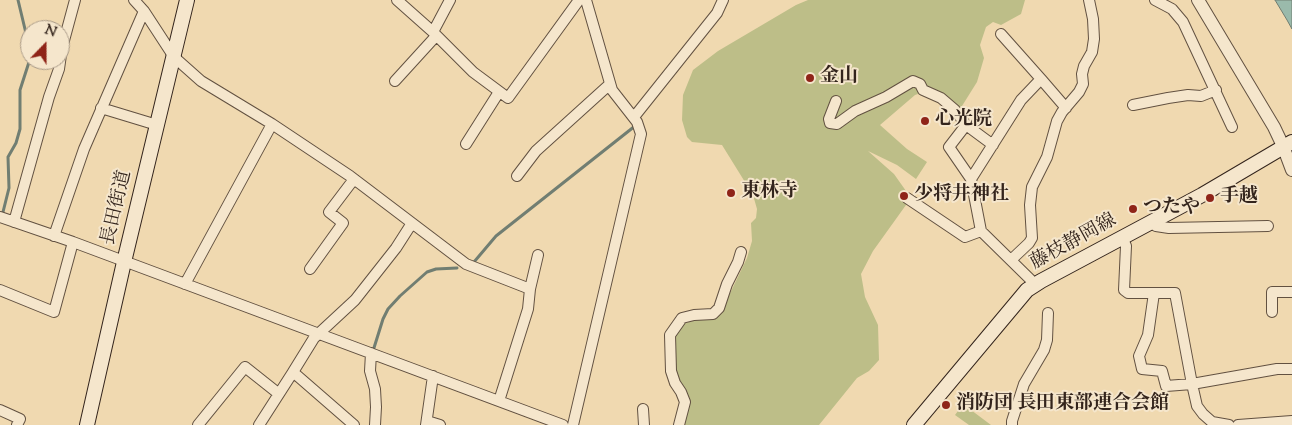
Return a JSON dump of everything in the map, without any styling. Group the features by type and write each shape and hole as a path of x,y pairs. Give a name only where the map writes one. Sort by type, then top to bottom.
{"main road":[{"name":"長田街道","path":"87,425 124,262 188,0"},
{"name":"藤枝静岡線","path":"914,425 1019,298 1036,285 1202,195 1288,144"}],"street":[{"path":"14,222 49,97 59,69 62,48 75,0"},
{"path":"134,0 144,11 174,57 201,81 272,124 354,179 466,264 530,289"},
{"path":"397,0 473,72 508,98 578,0"},
{"path":"395,82 435,34 450,0"},
{"path":"573,425 641,134 634,117 612,90 586,0"},
{"path":"634,117 717,13 723,0"},
{"path":"1011,260 1032,238 1030,216 1032,187 1047,157 1057,121 1084,84 1082,74 1092,52 1094,39 1093,19 1089,0"},
{"path":"1155,0 1172,9 1183,22 1232,127"},
{"path":"1198,0 1274,127 1288,144 1292,168"},
{"path":"54,236 84,149 144,11"},
{"path":"1001,34 1066,108"},
{"path":"972,179 1021,100 1040,79"},
{"path":"836,101 829,119 830,124 837,124 855,111 886,97 913,81 920,84 923,90 942,98 955,110 966,125 993,145"},
{"path":"517,176 536,151 610,84"},
{"path":"1133,106 1174,97 1201,96 1216,90"},
{"path":"466,144 499,92"},
{"path":"101,108 157,125"},
{"path":"185,284 272,124"},
{"path":"966,125 949,147 972,179 981,232 1036,285"},
{"path":"310,269 343,223 329,212 354,179"},
{"path":"907,198 965,236 981,232"},
{"path":"0,217 73,242 563,425"},
{"path":"1151,222 1156,226 1170,228 1268,226"},
{"path":"259,425 314,338 355,300 396,248 412,223"},
{"path":"1122,237 1126,246 1124,290 1128,293 1176,293 1197,406 1212,422 1229,425"},
{"path":"0,290 54,312 73,242"},
{"path":"679,425 684,402 682,392 675,383 671,371 670,335 682,318 713,314 719,308 741,252"},
{"path":"498,401 528,309 530,289 538,255"},
{"path":"1272,312 1272,292 1292,292"},
{"path":"1154,293 1148,335 1139,356 1142,369 1162,371 1166,386 1192,384 1292,368"},
{"path":"1012,425 1024,384 1044,350 1047,340 1048,313"},
{"path":"371,353 370,371 375,389 375,425"},
{"path":"198,425 245,367 279,394"},
{"path":"293,372 355,425"},
{"path":"433,376 426,423 440,425"},
{"path":"643,409 644,425"},
{"path":"0,410 20,419 17,425"},
{"path":"1238,425 1292,421"}],"green space":[{"path":"808,0 1025,0 1021,14 1001,25 993,22 986,27 980,45 984,58 977,82 957,114 924,92 915,95 880,125 907,149 927,162 916,179 897,165 868,151 894,174 911,198 873,251 861,274 865,297 878,325 879,360 869,371 857,378 819,425 684,425 689,403 684,387 676,375 675,335 684,324 697,319 712,319 722,310 747,258 752,241 751,223 756,218 757,209 753,195 722,145 692,142 687,137 682,120 683,95 693,70 718,51 796,5"},
{"path":"963,404 991,425 969,425 955,415"}],"shaded area":[{"path":"1275,0 1292,0 1292,29 1287,20"}],"waterway":[{"path":"18,0 23,20"},
{"path":"3,212 9,188 8,157 16,143 20,129 20,90 26,70"},
{"path":"474,262 496,236 635,126"},
{"path":"373,351 383,319 388,309 400,296 427,272 436,269 457,268"}],"place":[{"name":"金山","path":"810,78"},
{"name":"心光院","path":"925,121"},
{"name":"東林寺","path":"731,193"},
{"name":"少将井神社","path":"904,196"},
{"name":"手越","path":"1210,198"},
{"name":"つたや","path":"1133,209"},
{"name":"消防団 長田東部連合会館","path":"946,405"}]}
